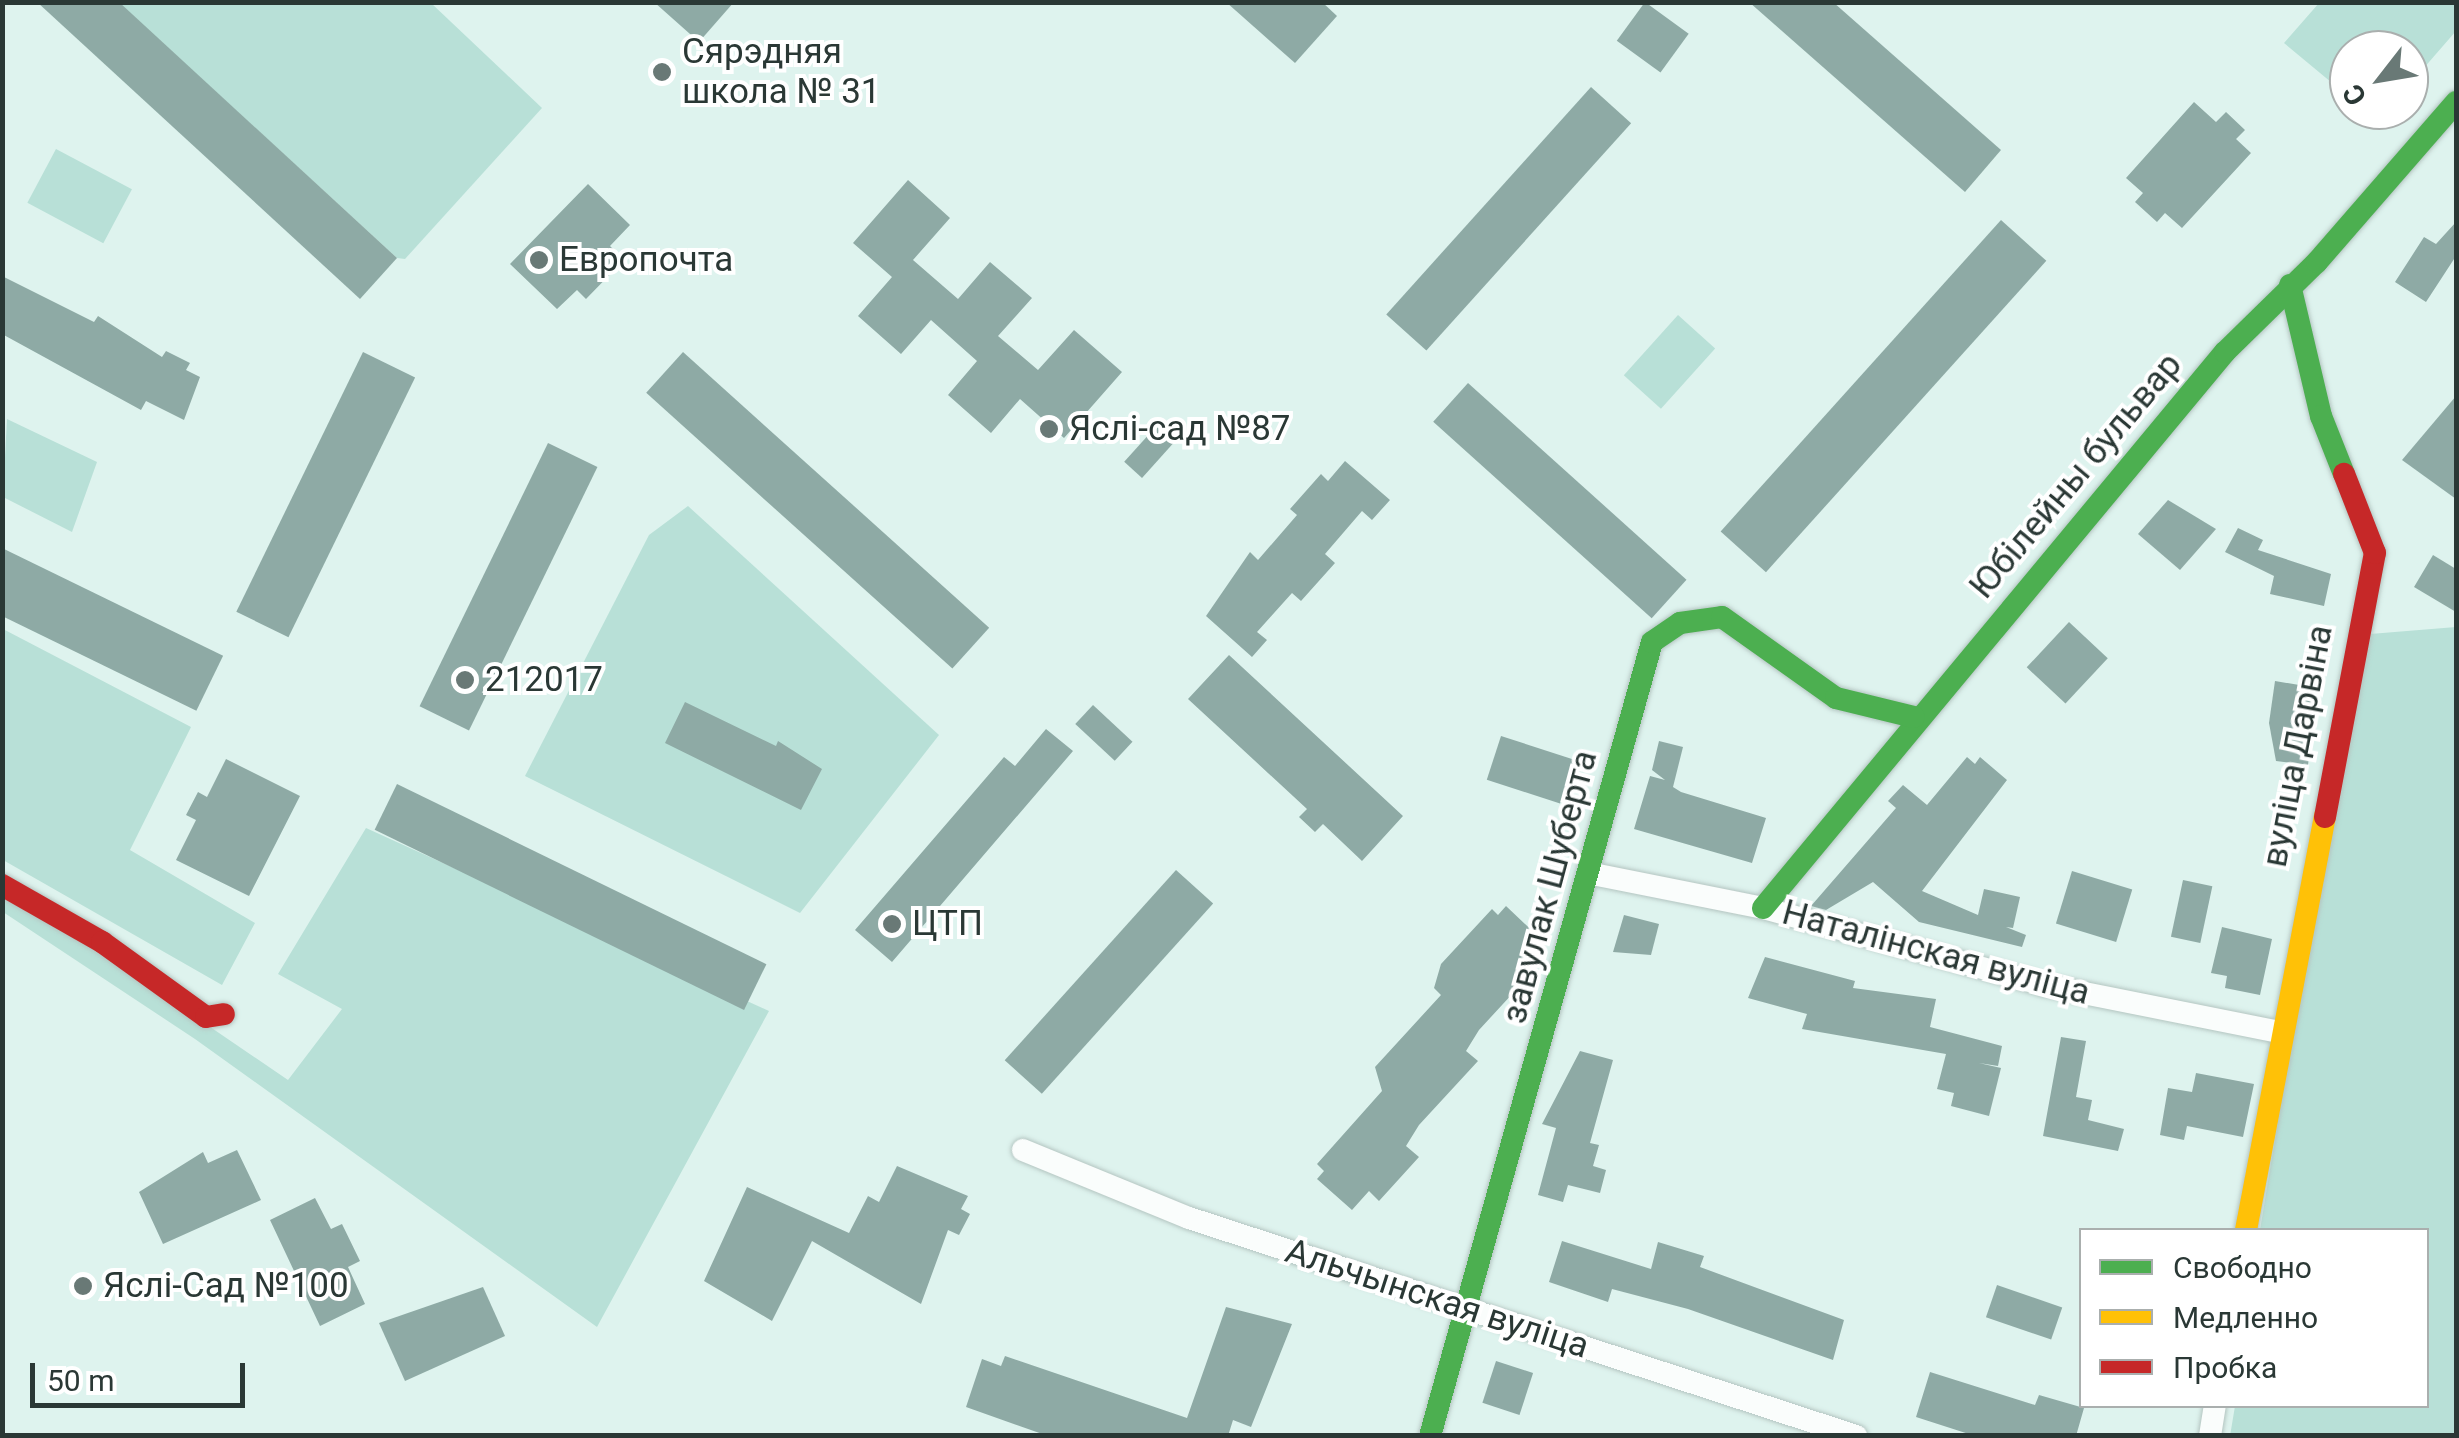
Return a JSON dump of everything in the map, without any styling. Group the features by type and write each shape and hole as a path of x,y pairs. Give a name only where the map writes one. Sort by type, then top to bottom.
{"street":[{"name":"Юбілейны бульвар","path":"1763,908 1914,717 2290,285 2456,102"},
{"name":"вуліца Дарвіна","path":"2246,1228 2280,1032 2375,553 2321,416 2290,285"},
{"name":"завулак Шуберта","path":"1430,1436 1592,874 1652,642 1680,623 1722,617 1836,698 1914,717"},
{"name":"Наталінская вуліца","path":"1592,874 1763,908 1883,946 2280,1032"},
{"path":"2,885 102,942 206,1017 224,1014"},
{"name":"Альчынская вуліца","path":"1023,1150 1190,1218 1856,1436"},
{"path":"2210,1436 2215,1408"}],"green space":[{"path":"119,3 431,3 542,108 405,259 397,258"},
{"path":"2319,3 2456,3 2456,31 2429,62 2429,30 2329,30 2329,80 2284,43"},
{"path":"56,149 132,189 103,243 27,203"},
{"path":"1678,315 1715,348 1661,409 1624,375"},
{"path":"7,419 97,462 72,532 3,497"},
{"path":"688,506 939,735 800,913 525,776 649,535"},
{"path":"2456,627 2456,1435 2230,1436 2235,1408 2429,1408 2429,1228 2260,1228 2358,635"},
{"path":"3,629 191,727 130,850 255,923 222,985 3,860"},
{"path":"366,828 769,1011 597,1327 195,1039 3,912 2,885 288,1080 342,1009 278,974"}],"building":[{"path":"37,2 119,2 397,258 360,299"},
{"path":"654,2 734,2 699,42"},
{"path":"1226,2 1322,2 1337,16 1295,63"},
{"path":"1645,2 1689,34 1660,73 1617,41"},
{"path":"1749,2 1833,2 2001,150 1965,192"},
{"path":"1591,87 1631,123 1426,351 1386,314"},
{"path":"2194,102 2216,122 2226,112 2245,130 2236,139 2251,153 2182,228 2165,213 2157,222 2135,202 2143,193 2126,178"},
{"path":"908,180 950,218 913,260 958,299 990,262 1032,298 998,336 1038,370 1074,330 1122,372 1064,438 1020,399 991,433 948,395 977,361 931,320 901,354 858,316 892,277 853,243"},
{"path":"588,184 630,225 610,246 624,260 586,299 577,290 557,309 510,264"},
{"path":"2001,220 2046,261 1766,572 1721,531"},
{"path":"2456,222 2456,256 2426,302 2395,282 2424,237 2436,244"},
{"path":"2,276 94,322 98,316 162,357 166,351 190,363 186,370 200,377 184,420 146,401 141,410 2,334"},
{"path":"363,352 415,377 288,637 236,612"},
{"path":"683,352 989,628 952,669 646,393"},
{"path":"1468,383 1686,580 1652,618 1433,422"},
{"path":"2456,396 2456,499 2402,460"},
{"path":"1161,421 1179,437 1142,478 1124,462"},
{"path":"548,443 597,467 469,730 420,706"},
{"path":"1345,461 1390,500 1372,520 1362,511 1325,554 1335,563 1301,601 1292,593 1257,632 1267,640 1252,657 1206,616 1250,552 1258,560 1297,515 1290,509 1321,474 1328,481"},
{"path":"2168,500 2216,529 2180,570 2138,534"},
{"path":"2238,528 2263,540 2258,550 2331,574 2324,606 2270,594 2274,576 2225,552"},
{"path":"2,548 223,656 196,711 2,616"},
{"path":"2433,555 2456,569 2456,612 2414,587"},
{"path":"2069,622 2108,658 2065,703 2027,667"},
{"path":"1229,655 1403,816 1362,861 1323,824 1315,832 1299,817 1307,809 1188,699"},
{"path":"2275,681 2317,688 2308,765 2276,761 2269,723"},
{"path":"685,702 776,746 778,741 822,769 801,810 665,743"},
{"path":"1093,705 1132,742 1115,761 1075,724"},
{"path":"1046,729 1073,751 892,962 855,930 1004,757 1015,766"},
{"path":"1501,736 1574,760 1560,804 1487,780"},
{"path":"1659,741 1683,747 1673,787 1766,818 1752,863 1634,829 1650,776 1665,780 1652,770"},
{"path":"1967,757 1975,764 1980,757 2007,780 1922,891 1978,915 1984,889 2020,897 2013,928 2006,927 2026,935 2022,947 1919,922 1873,882 1826,910 1811,906 1896,808 1888,801 1903,785 1927,805"},
{"path":"226,759 300,796 249,896 176,860 196,820 186,815 198,792 207,797"},
{"path":"397,784 766,964 744,1010 375,830"},
{"path":"1176,870 1213,903 1042,1094 1005,1060"},
{"path":"2072,871 2132,889 2116,942 2056,924"},
{"path":"2183,880 2212,886 2200,943 2171,937"},
{"path":"1506,906 1543,941 1526,959 1536,968 1479,1030 1466,1051 1478,1061 1419,1125 1406,1146 1419,1157 1379,1201 1369,1191 1352,1210 1317,1179 1324,1171 1317,1164 1382,1091 1375,1067 1441,995 1434,988 1441,964 1492,909 1498,915"},
{"path":"1624,915 1659,924 1651,955 1613,952"},
{"path":"2222,927 2272,939 2260,995 2225,988 2227,976 2211,973"},
{"path":"1765,957 1855,981 1853,988 1936,999 1930,1027 2002,1046 1998,1066 1979,1063 2001,1068 1989,1116 1951,1106 1954,1093 1937,1089 1946,1054 1802,1029 1807,1014 1748,998"},
{"path":"2061,1037 2086,1041 2076,1097 2092,1100 2088,1120 2124,1129 2118,1151 2043,1136"},
{"path":"1580,1051 1613,1060 1590,1143 1599,1145 1593,1166 1606,1170 1600,1193 1568,1185 1563,1202 1538,1195 1556,1128 1542,1124"},
{"path":"2196,1073 2254,1084 2243,1137 2187,1126 2184,1140 2160,1135 2168,1088 2192,1092"},
{"path":"237,1150 261,1200 163,1244 139,1192 203,1152 208,1163"},
{"path":"897,1166 968,1196 961,1209 970,1214 959,1235 948,1230 921,1304 812,1241 772,1321 704,1281 747,1187 849,1233 868,1196 879,1202"},
{"path":"315,1198 331,1229 342,1224 360,1261 348,1267 365,1304 320,1326 270,1220"},
{"path":"1562,1241 1651,1269 1658,1242 1704,1256 1700,1267 1844,1320 1833,1360 1688,1309 1612,1289 1608,1302 1549,1282"},
{"path":"1997,1285 2062,1307 2051,1340 1986,1317"},
{"path":"483,1287 505,1336 405,1381 379,1323"},
{"path":"1226,1307 1292,1324 1251,1427 1233,1420 1228,1436 1048,1436 966,1407 982,1359 1001,1366 1005,1356 1187,1418"},
{"path":"1496,1361 1533,1373 1519,1415 1482,1403"},
{"path":"1930,1372 2035,1405 2039,1395 2084,1408 2076,1436 1975,1436 1916,1417"}],"traffic: fast":[{"path":"1763,908 2225,352 2317,262 2456,102"},
{"path":"2290,285 2321,416 2344,474"},
{"path":"1430,1436 1652,642 1680,623 1722,617 1836,698 1914,717"}],"traffic: slow":[{"path":"2246,1228 2325,817"}],"traffic: jam":[{"path":"2325,817 2375,553 2344,474"},
{"path":"2,885 102,942 206,1017 224,1014"}],"place":[{"name":"Сярэдняя школа № 31","path":"662,72"},
{"name":"Европочта","path":"539,260"},
{"name":"Яслі-сад №87","path":"1049,429"},
{"name":"212017","path":"465,680"},
{"name":"ЦТП","path":"892,924"},
{"name":"Яслі-Сад №100","path":"83,1286"}]}
